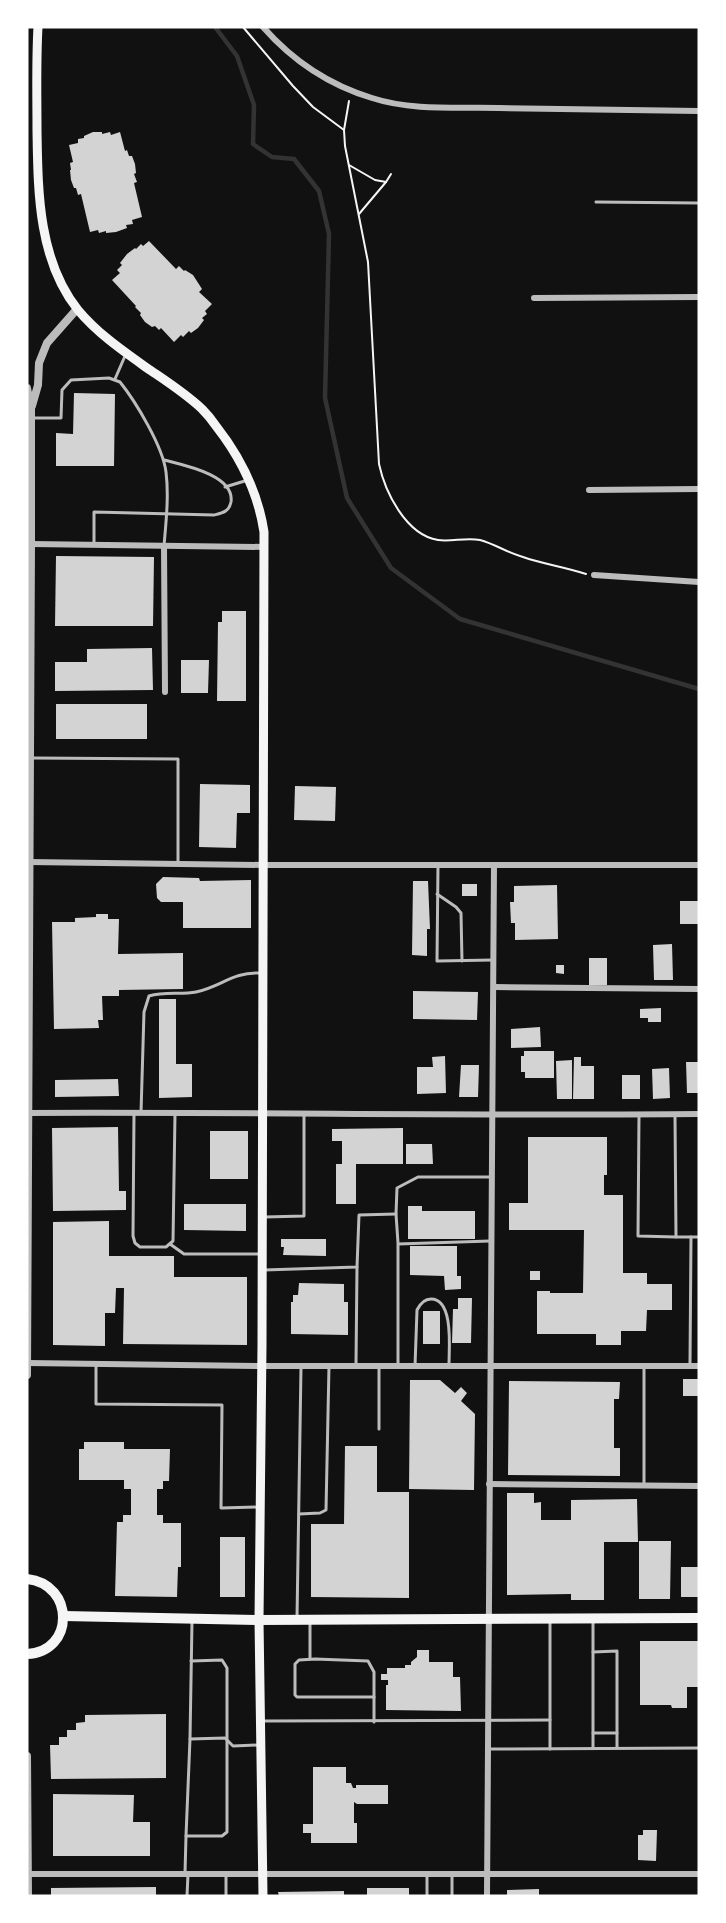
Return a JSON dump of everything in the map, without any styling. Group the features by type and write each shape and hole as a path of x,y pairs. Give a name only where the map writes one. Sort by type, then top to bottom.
{"main road":[{"path":"38,27 32,113 39,194 53,264 77,309 98,331 203,410 226,438 249,480 261,514 264,547 264,864 259,1620 263,1896"},
{"path":"27,1579 43,1583 53,1591 60,1602 64,1616 62,1630 55,1641 45,1650 27,1654"},
{"path":"64,1616 259,1620 699,1618"}],"street":[{"path":"263,27 294,58 312,70 352,91 374,99 410,105 699,111"},
{"path":"534,298 699,297"},
{"path":"31,413 38,385 39,363 47,343 77,309"},
{"path":"27,388 31,413 27,1375"},
{"path":"590,490 699,489"},
{"path":"31,544 264,547"},
{"path":"164,546 165,692"},
{"path":"594,575 699,582"},
{"path":"28,862 699,865"},
{"path":"488,1896 495,865"},
{"path":"495,987 699,989"},
{"path":"28,1113 699,1114"},
{"path":"27,1363 262,1366 699,1366"},
{"path":"489,1484 699,1486"},
{"path":"27,1756 28,1896"},
{"path":"27,1874 699,1874"}],"lane":[{"path":"596,202 699,203"},
{"path":"115,379 127,353"},
{"path":"31,413 61,418 62,390 70,380 115,379 120,382 154,438 163,460 166,473 164,546"},
{"path":"94,545 94,512 214,515 225,513 229,508 232,500 225,486 211,473 163,460"},
{"path":"225,486 249,480"},
{"path":"30,758 178,759 178,864"},
{"path":"438,865 437,961 495,960"},
{"path":"437,894 461,913 462,961"},
{"path":"175,1112 173,1241 166,1247 140,1247 134,1239 137,1113 144,1012 150,996 172,992 192,993 209,988 232,976 249,972 263,973"},
{"path":"262,1218 304,1216 304,1113"},
{"path":"639,1114 638,1236 699,1237"},
{"path":"675,1114 676,1237"},
{"path":"398,1366 397,1188 418,1177 493,1177"},
{"path":"356,1366 359,1215 396,1214"},
{"path":"690,1366 691,1237"},
{"path":"398,1244 492,1241"},
{"path":"170,1244 184,1254 262,1254"},
{"path":"262,1270 357,1267"},
{"path":"415,1366 417,1310 421,1303 434,1299 442,1304 447,1313 449,1366"},
{"path":"96,1364 96,1404 222,1405 221,1508 261,1507"},
{"path":"297,1620 301,1366"},
{"path":"299,1514 320,1513 326,1510 329,1366"},
{"path":"379,1366 379,1429"},
{"path":"644,1366 644,1485"},
{"path":"187,1896 186,1836 192,1619"},
{"path":"550,1619 550,1749"},
{"path":"593,1619 593,1748"},
{"path":"310,1620 310,1659"},
{"path":"593,1652 617,1651 617,1748"},
{"path":"374,1697 297,1697 295,1695 295,1664 299,1660 310,1659 368,1661 374,1672 374,1697 374,1722"},
{"path":"186,1836 222,1836 226,1832 227,1668 222,1660 191,1660"},
{"path":"261,1721 550,1720"},
{"path":"593,1733 617,1733"},
{"path":"190,1738 225,1738 233,1746 261,1745"},
{"path":"488,1749 699,1748"},
{"path":"226,1873 226,1896"},
{"path":"427,1874 427,1896"},
{"path":"452,1874 452,1896"}],"path":[{"path":"243,27 313,107 344,130"},
{"path":"352,91 344,130 368,262 379,464 382,482 389,497 411,524 423,535 432,539 480,540 524,558 594,575"},
{"path":"349,165 375,180 386,182"},
{"path":"359,214 391,174"}],"building":[{"path":"93,132 102,132 102,134 110,132 111,135 120,132 125,151 127,150 129,156 132,156 135,164 136,173 134,174 137,182 134,183 142,217 132,220 133,224 126,225 127,228 116,232 99,233 98,230 90,232 81,194 78,195 71,180 70,163 73,162 69,145 78,143 78,139"},
{"path":"149,241 176,269 179,266 193,275 202,289 199,292 212,304 205,311 207,314 202,318 204,320 198,328 191,333 189,331 183,337 181,335 174,342 161,328 159,330 145,322 136,306 112,280 120,273 117,270 127,254"},
{"path":"74,393 115,394 114,466 56,466 56,433 73,434"},
{"path":"56,556 154,557 153,626 55,626"},
{"path":"222,611 246,611 246,701 217,701 218,622 222,622"},
{"path":"152,648 153,690 55,691 55,662 87,662 87,649"},
{"path":"181,660 209,660 208,693 181,693"},
{"path":"56,704 147,704 147,739 56,739"},
{"path":"200,784 250,785 250,813 237,813 236,848 199,847"},
{"path":"295,786 336,787 335,821 294,820"},
{"path":"163,877 199,878 200,881 251,880 251,928 183,928 183,902 161,902 157,898 156,884"},
{"path":"413,881 428,881 430,929 427,929 427,956 412,955"},
{"path":"462,884 477,884 477,896 462,896"},
{"path":"557,885 558,939 515,940 515,923 511,923 510,902 514,902 514,886"},
{"path":"680,901 698,901 698,924 680,924"},
{"path":"96,914 108,914 108,919 119,919 118,954 183,953 183,989 119,990 119,996 102,996 103,1020 98,1020 99,1028 54,1029 52,922 75,922 75,918 96,917"},
{"path":"672,944 673,980 654,980 653,945"},
{"path":"589,958 607,958 607,985 589,985"},
{"path":"556,965 564,965 564,974 556,973"},
{"path":"413,991 478,992 477,1020 413,1019"},
{"path":"159,999 176,999 176,1064 192,1064 192,1097 159,1098"},
{"path":"661,1008 661,1022 648,1022 648,1018 640,1018 640,1009"},
{"path":"540,1027 541,1047 511,1048 511,1029"},
{"path":"524,1051 554,1051 554,1078 525,1078 525,1072 521,1072 521,1056 524,1056"},
{"path":"445,1056 446,1093 417,1094 417,1067 433,1067 432,1057"},
{"path":"574,1057 581,1057 581,1066 594,1066 594,1099 573,1099"},
{"path":"572,1060 572,1099 557,1099 556,1061"},
{"path":"686,1062 699,1062 699,1093 687,1093"},
{"path":"461,1065 479,1065 478,1097 459,1097"},
{"path":"669,1068 670,1098 653,1099 652,1069"},
{"path":"622,1075 640,1075 640,1099 622,1099"},
{"path":"118,1079 119,1096 55,1097 55,1080"},
{"path":"118,1127 119,1191 126,1191 126,1210 53,1211 52,1128"},
{"path":"403,1128 403,1164 356,1164 356,1204 336,1204 336,1164 342,1164 342,1141 332,1141 332,1129"},
{"path":"210,1131 248,1131 248,1179 210,1179"},
{"path":"528,1137 607,1137 607,1175 604,1175 604,1195 623,1195 623,1273 647,1273 647,1284 672,1284 672,1310 647,1310 646,1331 621,1331 621,1345 596,1345 596,1334 537,1334 537,1291 583,1293 584,1230 509,1230 509,1203 528,1203"},
{"path":"406,1144 432,1144 433,1164 406,1164"},
{"path":"184,1204 246,1204 246,1231 184,1230"},
{"path":"408,1206 422,1206 422,1211 475,1211 475,1239 408,1239"},
{"path":"109,1221 109,1256 174,1256 174,1277 247,1277 247,1345 123,1344 124,1288 116,1288 115,1313 105,1313 105,1346 53,1345 53,1222"},
{"path":"281,1239 326,1239 326,1256 283,1255 284,1247 281,1247"},
{"path":"410,1246 457,1246 457,1276 461,1276 461,1289 445,1290 444,1276 410,1275"},
{"path":"530,1271 540,1271 540,1280 530,1280"},
{"path":"299,1283 344,1284 344,1302 348,1302 348,1335 291,1334 291,1302 293,1302 293,1295 298,1295"},
{"path":"458,1298 472,1298 471,1343 452,1343 453,1309 458,1309"},
{"path":"423,1311 440,1311 440,1344 423,1344"},
{"path":"683,1379 699,1379 699,1396 683,1396"},
{"path":"410,1380 440,1380 455,1393 461,1387 467,1393 461,1401 475,1414 474,1490 409,1489"},
{"path":"509,1381 620,1382 619,1399 614,1399 614,1448 620,1448 620,1476 508,1475"},
{"path":"84,1442 124,1442 124,1449 170,1449 169,1481 163,1481 163,1489 157,1489 157,1515 163,1515 163,1523 181,1523 181,1567 178,1567 177,1597 115,1596 117,1522 123,1522 123,1515 131,1515 131,1489 124,1489 124,1480 79,1480 79,1449 84,1449"},
{"path":"345,1446 377,1446 377,1492 409,1492 409,1598 311,1597 311,1524 344,1524"},
{"path":"507,1493 534,1493 534,1503 541,1502 541,1520 571,1520 571,1500 637,1499 638,1542 604,1542 604,1600 571,1600 571,1594 507,1595"},
{"path":"220,1537 245,1537 245,1597 220,1597"},
{"path":"639,1541 671,1541 670,1599 639,1599"},
{"path":"681,1567 699,1567 699,1597 681,1597"},
{"path":"640,1641 698,1641 698,1687 687,1687 687,1708 672,1708 671,1705 640,1705"},
{"path":"417,1650 429,1650 429,1662 453,1662 453,1677 460,1677 461,1711 386,1710 388,1680 381,1680 381,1674 387,1674 387,1668 405,1668 405,1665 411,1665 417,1657"},
{"path":"166,1714 166,1778 51,1779 50,1745 59,1745 59,1737 67,1737 67,1730 76,1730 76,1723 85,1722 85,1715"},
{"path":"313,1767 346,1767 346,1783 351,1783 353,1788 356,1788 356,1785 388,1785 388,1804 357,1804 354,1802 357,1843 311,1843 311,1833 303,1833 303,1824 313,1824"},
{"path":"53,1794 134,1795 133,1822 150,1822 150,1856 53,1856"},
{"path":"643,1830 657,1830 656,1861 638,1860 638,1835 643,1835"},
{"path":"156,1887 156,1896 51,1896 51,1888"},
{"path":"367,1888 409,1888 409,1896 367,1896"},
{"path":"539,1889 539,1896 507,1896 507,1890"},
{"path":"344,1891 344,1896 279,1896 278,1892"}],"waterway":[{"path":"215,27 237,56 254,105 253,144 272,157 294,159 319,191 329,234 325,398 347,498 391,568 460,619 699,689"}]}
